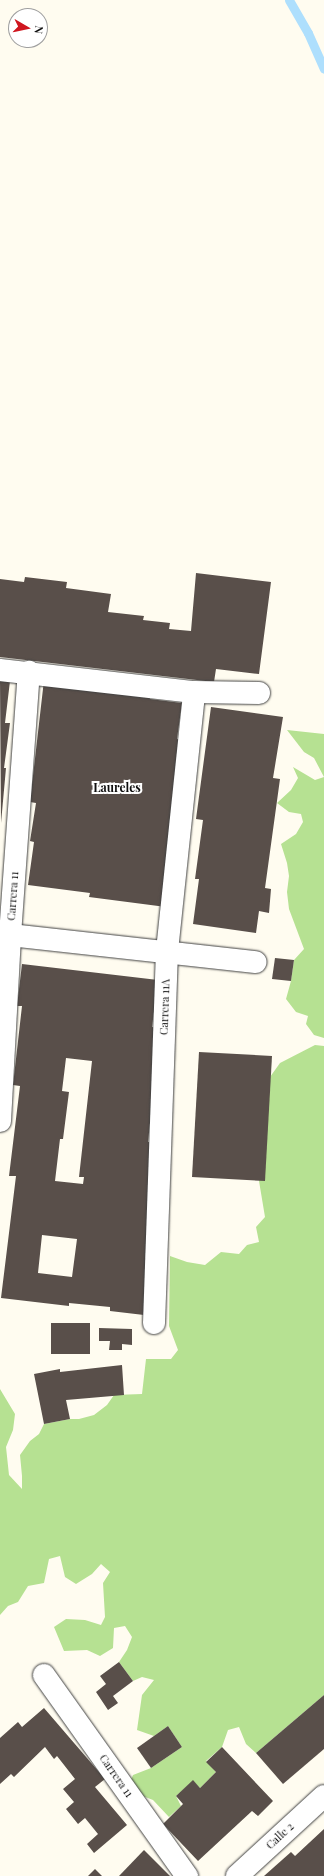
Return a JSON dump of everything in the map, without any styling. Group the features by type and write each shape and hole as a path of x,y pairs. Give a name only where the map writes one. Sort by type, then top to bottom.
{"street":[{"path":"0,670 29,672 194,692 260,693"},
{"name":"Carrera 11","path":"0,1121 5,938 29,672"},
{"name":"Carrera 11A","path":"154,1323 167,952 194,692"},
{"path":"5,938 167,952 256,962"},
{"name":"Carrera 11","path":"44,1675 187,1876"},
{"name":"Calle 2","path":"237,1876 324,1796"}],"green space":[{"path":"287,730 324,734 324,777 314,758 304,752"},
{"path":"293,767 315,780 324,777 324,1038 314,1035 306,1024 308,1016 296,1012 286,999 291,981 294,960 304,949 289,909 287,892 289,876 287,863 281,844 296,834 303,822 301,814 289,812 277,803 291,790 298,778"},
{"path":"315,1045 324,1046 324,1695 256,1753 246,1744 239,1727 228,1730 222,1747 206,1761 216,1772 200,1788 193,1781 176,1796 181,1806 169,1817 153,1800 127,1790 133,1775 151,1768 182,1747 168,1726 154,1736 137,1730 142,1695 154,1680 142,1677 133,1681 119,1662 127,1650 132,1637 125,1626 114,1628 113,1648 100,1656 87,1650 64,1651 54,1627 66,1619 85,1620 101,1625 105,1617 103,1583 110,1572 101,1564 92,1574 76,1584 65,1577 60,1556 49,1559 44,1583 28,1586 18,1602 8,1606 0,1615 0,1389 15,1414 13,1430 6,1447 9,1475 22,1489 20,1455 30,1441 39,1434 44,1424 70,1419 79,1419 94,1415 107,1405 114,1395 142,1394 146,1359 171,1359 178,1350 169,1326 170,1256 187,1262 205,1265 221,1252 239,1254 247,1245 259,1242 256,1227 265,1217 259,1181 270,1077 280,1063"}],"building":[{"path":"196,573 271,582 259,674 216,669 214,682 0,657 0,579 24,582 25,577 67,582 66,588 111,594 108,612 144,616 143,620 170,623 169,629 191,631"},
{"path":"0,680 10,681 5,723 10,723 4,768 6,768 1,823"},
{"path":"44,680 150,695 150,699 182,703 177,739 181,740 166,907 89,897 90,893 28,885 34,842 30,841 36,803 30,802"},
{"path":"211,707 283,717 273,778 280,779 265,888 271,889 269,913 259,911 256,933 193,924 199,879 195,879 203,820 196,819"},
{"path":"275,958 294,960 291,981 272,979"},
{"path":"22,964 158,980 152,1027 160,1028 148,1142 153,1142 148,1185 153,1185 145,1258 149,1259 144,1315 110,1311 110,1307 69,1303 69,1306 1,1298 16,1176 9,1176 20,1086 13,1085 22,1006 17,1006","holes":["66,1058 92,1061 79,1177 84,1177 83,1184 55,1181 60,1139 63,1139 69,1092 62,1091","42,1235 77,1239 72,1277 38,1273"]},
{"path":"199,1052 272,1056 265,1181 192,1177"},
{"path":"51,1323 90,1323 90,1354 51,1354"},
{"path":"99,1328 132,1329 132,1345 122,1344 122,1350 109,1350 110,1341 99,1341"},
{"path":"122,1365 124,1395 66,1400 70,1419 44,1424 34,1374 60,1369 60,1372"},
{"path":"119,1662 133,1681 113,1696 118,1703 108,1710 96,1692 106,1684 100,1676"},
{"path":"324,1695 324,1749 283,1784 256,1753"},
{"path":"44,1708 105,1779 95,1787 127,1825 94,1853 87,1844 98,1834 85,1818 78,1824 66,1809 74,1802 63,1789 75,1779 57,1756 54,1759 45,1747 14,1777 11,1774 0,1784 0,1738 18,1722 22,1727"},
{"path":"168,1726 182,1747 151,1768 137,1748"},
{"path":"222,1747 273,1801 258,1816 252,1811 198,1861 163,1824 183,1804 176,1796 193,1780 200,1788 216,1772 206,1762"},
{"path":"324,1829 324,1876 264,1876 291,1852 295,1856"},
{"path":"144,1850 170,1876 119,1876"},
{"path":"95,1869 102,1876 88,1876"}],"waterway":[{"path":"289,0 308,33 324,69"}],"district":[{"name":"Laureles","path":"117,788"}]}
